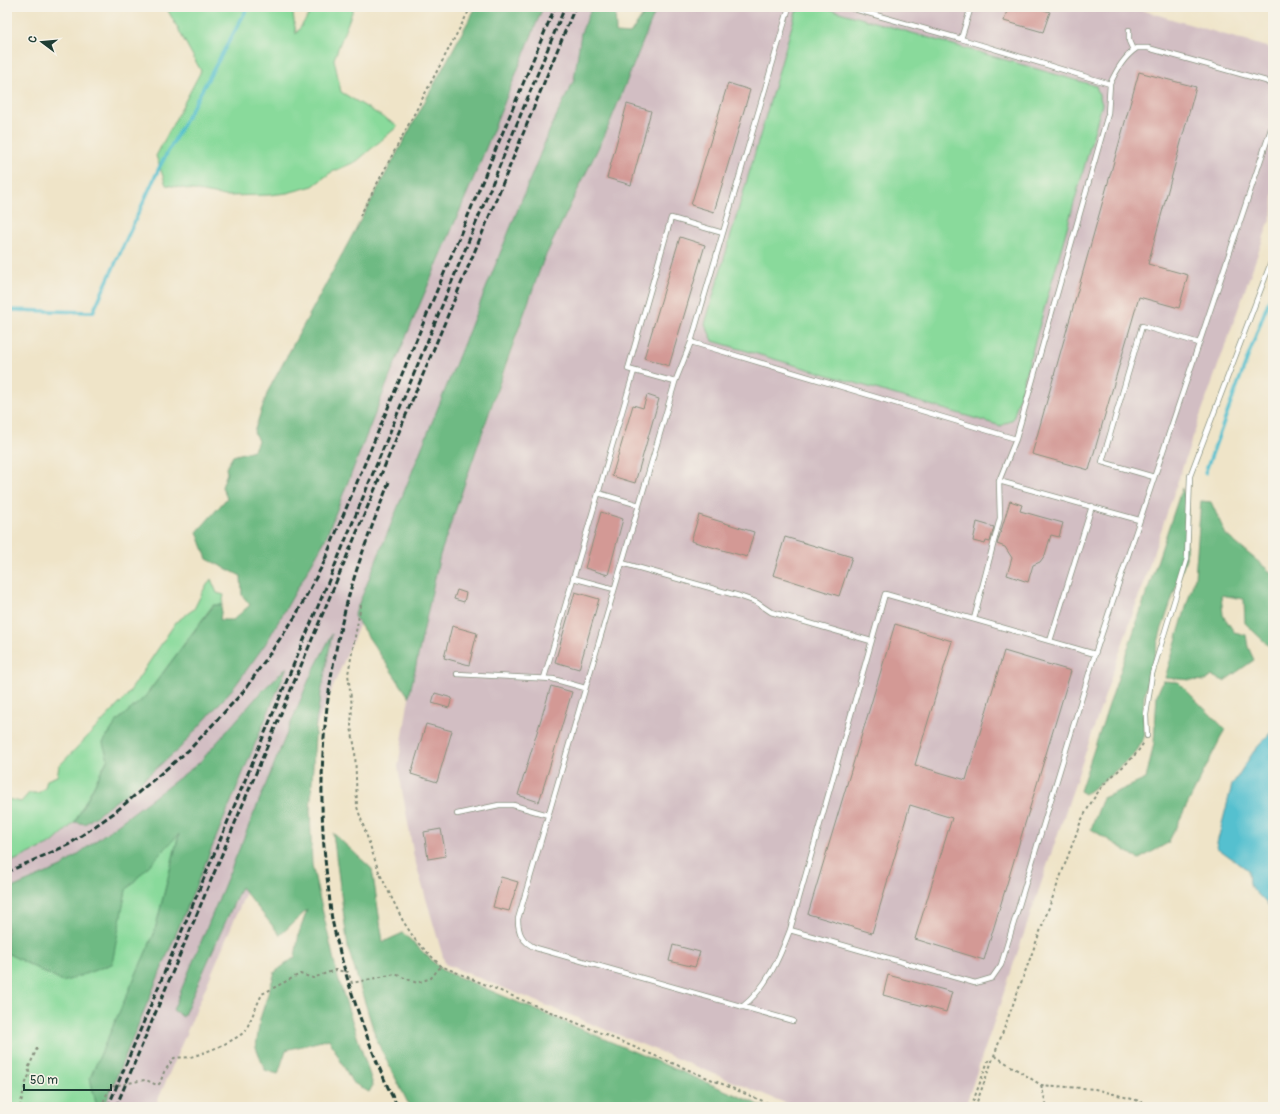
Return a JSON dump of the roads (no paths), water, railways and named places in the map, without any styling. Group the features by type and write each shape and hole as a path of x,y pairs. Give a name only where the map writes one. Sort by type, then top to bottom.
{"lane":[{"path":"789,7 691,342 675,382 614,589 518,919 518,929 527,944 792,1021"},
{"path":"847,7 961,39 1110,84"},
{"path":"961,39 971,7"},
{"path":"1130,30 1129,41 1134,50"},
{"path":"974,619 1000,518 999,481 1016,439 1108,114 1110,84 1116,71 1126,56 1134,50 1137,48 1148,48 1266,82 1273,86"},
{"path":"790,930 976,983 992,978 1001,964 1095,654 1138,520 1154,478 1273,123"},
{"path":"675,382 628,369 671,218 723,233"},
{"path":"1147,736 1147,709 1152,674 1187,559 1190,476 1273,257"},
{"path":"1154,478 1102,462 1142,326 1199,343"},
{"path":"691,342 1016,439"},
{"path":"544,678 634,371"},
{"path":"999,481 1138,520"},
{"path":"598,493 639,505"},
{"path":"1050,641 1092,506"},
{"path":"622,563 739,596 756,602 771,612 871,641"},
{"path":"573,578 614,589"},
{"path":"742,1007 755,997 767,980 779,958 790,930 885,594 1095,654"},
{"path":"457,674 544,678 585,688"},
{"path":"457,814 499,805 513,805 548,815"}],"water":[{"path":"1273,730 1273,910 1249,885 1248,870 1216,847 1232,785 1254,751"}],"waterway":[{"path":"7,310 93,312 160,166 248,7"},
{"path":"1205,473 1273,289"}],"railway":[{"path":"325,559 555,7"},
{"path":"108,1107 329,580 565,7"},
{"path":"116,1107 484,229 575,7"},
{"path":"389,482 353,581 337,647 326,715 323,749 322,817 331,914 339,948 349,984 365,1031 383,1076 398,1107"},
{"path":"7,872 68,845 114,813 190,749 244,691 295,617 328,555"}]}
